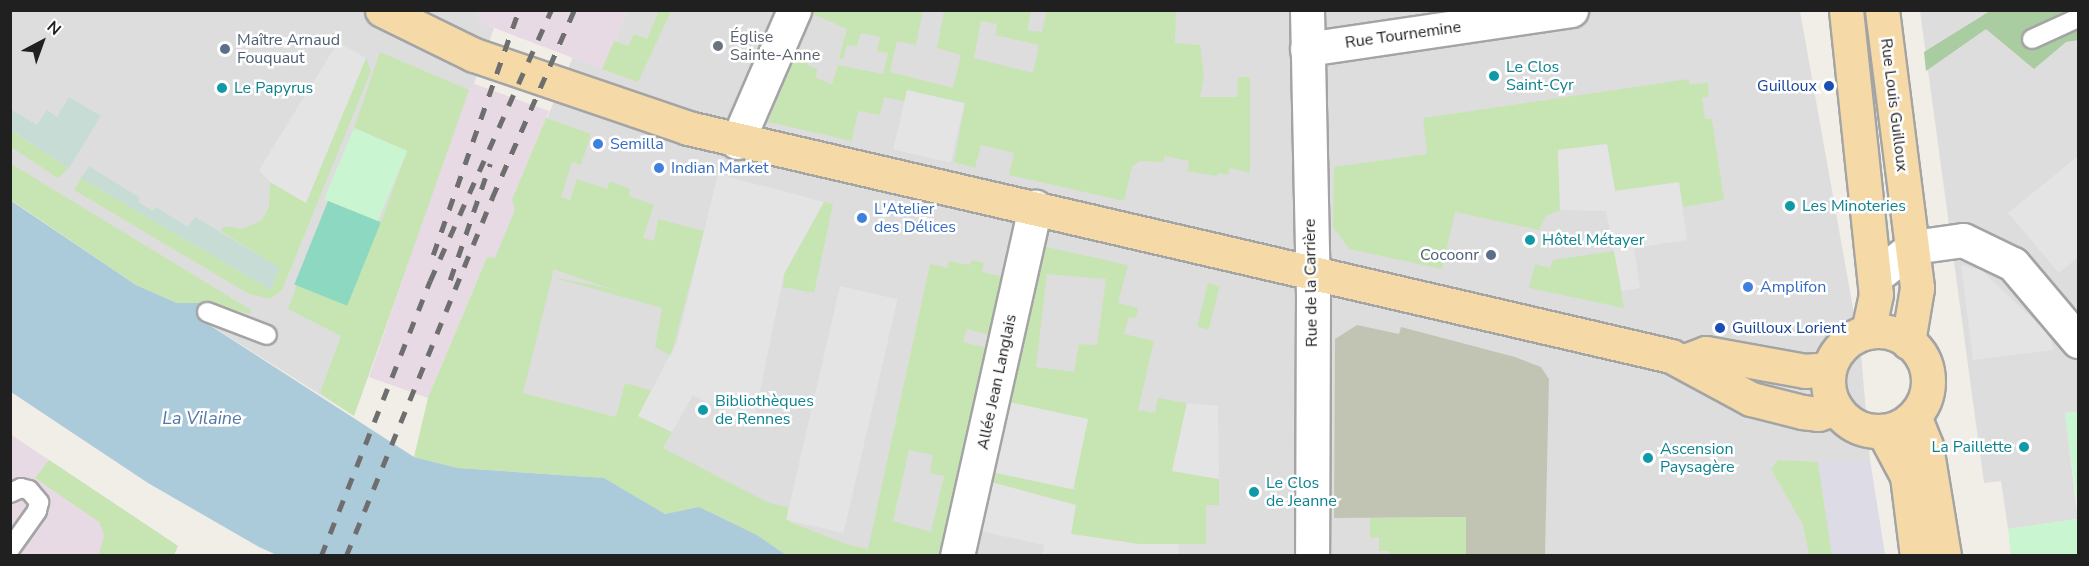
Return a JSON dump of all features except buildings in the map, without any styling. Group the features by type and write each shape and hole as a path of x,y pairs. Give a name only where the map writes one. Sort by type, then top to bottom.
{"main road":[{"path":"382,10 474,55 652,118 737,142 1035,207 1685,360 1702,376 1751,399 1802,412 1818,414 1836,408"},
{"path":"1846,10 1875,277 1876,294 1868,332"},
{"name":"Rue Louis Guilloux","path":"1882,10 1917,288 1908,342"},
{"path":"1883,331 1908,342 1920,354 1928,382 1925,396 1914,416 1883,431 1856,426 1836,408 1829,389 1829,369 1842,346 1868,332 1883,331"},
{"path":"1685,360 1707,353 1805,371 1829,369"},
{"path":"1914,416 1924,439 1944,555"},
{"path":"1883,431 1907,476 1917,555"}],"street":[{"path":"737,142 794,10"},
{"name":"Rue de la Carrière","path":"1307,10 1309,258 1312,273 1312,555"},
{"name":"Rue Tournemine","path":"1306,50 1571,10"},
{"path":"1866,10 1876,77 1892,83"},
{"name":"Allée Jean Langlais","path":"957,555 1035,207"},
{"path":"1875,277 1913,247 1963,240 2013,264 2079,341"}],"lane":[{"path":"2032,39 2079,18"},
{"path":"207,312 267,335"},
{"path":"10,493 21,488 29,489 39,501 37,511 10,549"}],"shaded area":[{"path":"10,11 480,11 477,21 494,28 354,416 199,318 206,304 11,200"},
{"path":"480,11 627,11 602,69 476,21"},
{"path":"627,11 1800,11 1861,353 1870,461 1885,555 786,555 757,535 665,514 428,398 573,57 602,68"},
{"path":"1920,11 2078,11 2078,412 2065,413 2078,519 2008,529 2001,481 1984,483"},
{"path":"338,42 366,58 306,203 270,182 259,170"},
{"path":"472,83 549,111 512,199 515,209 495,259 487,257 428,398 369,377"},
{"path":"907,90 964,103 951,163 893,149"},
{"path":"69,97 101,116 69,168 11,130 10,109 37,125 47,110 57,117"},
{"path":"1607,144 1615,191 1679,182 1687,240 1634,248 1640,288 1622,291 1606,211 1560,210 1558,150"},
{"path":"2078,156 2078,257 2059,273 2008,213"},
{"path":"89,166 140,198 138,202 153,211 156,207 188,227 195,217 280,268 271,290 81,178"},
{"path":"718,174 824,202 784,274 753,425 693,395 672,432 638,416 677,342"},
{"path":"1961,265 1981,270 2050,335 2053,350 1973,360"},
{"path":"840,286 897,299 843,533 786,520"},
{"path":"1357,325 1399,334 1401,327 1515,357 1541,367 1549,379 1545,555 1466,555 1466,517 1334,518 1335,339"},
{"path":"1004,401 1088,419 1073,489 989,471"},
{"path":"1187,403 1218,406 1219,479 1172,471"},
{"path":"10,434 178,546 174,555 11,555"},
{"path":"1870,461 1885,555 1832,555 1818,462"},
{"path":"987,481 1076,505 1071,534 1139,544 1179,544 1178,555 1042,555 1044,545 976,530"}],"green space":[{"path":"659,10 671,11 638,82 602,69 614,41 628,46 634,34 647,39"},
{"path":"815,11 923,11 916,45 897,41 890,72 953,88 961,55 937,48 944,11 1031,11 1027,30 1042,32 1047,11 1176,11 1175,43 1200,45 1204,76 1200,97 1237,97 1238,77 1250,77 1250,173 1230,168 1228,175 1218,173 1217,176 1187,171 1189,161 1165,156 1163,162 1140,161 1132,167 1124,201 1009,175 1014,153 981,145 975,168 954,162 965,103 907,91 906,102 884,97 880,115 858,111 852,141 768,122 797,52 810,58 807,65 817,69 816,78 832,84 838,65 883,74 888,53 877,51 880,37 861,33 857,46 847,45 843,59 839,58 847,29 813,14","holes":["981,21 997,24 995,35 1039,45 1033,73 974,58"]},
{"path":"1990,11 2078,11 2078,40 2066,42 2034,69 1986,29 1926,71 1924,52"},
{"path":"380,52 469,90 354,416 320,393 341,336 288,309 328,201 381,222 407,151 354,128"},
{"path":"366,58 371,71 282,290 270,299 249,294 74,190 81,178 271,290 279,268 221,231 224,226 243,229 262,220 269,207 270,182 306,202"},
{"path":"1689,79 1689,84 1708,83 1709,96 1702,98 1705,119 1712,119 1724,200 1683,207 1679,183 1615,191 1607,144 1558,150 1560,210 1546,216 1539,230 1455,212 1442,269 1349,249 1333,227 1334,167 1427,154 1423,118"},
{"path":"546,118 591,134 581,165 572,162 561,197 570,200 577,179 607,189 610,181 630,189 629,196 654,205 643,238 654,241 658,219 704,231 671,356 655,347 662,308 552,277 523,393 616,417 625,383 653,391 638,416 672,432 663,448 769,503 792,508 790,522 846,544 868,549 930,264 948,268 949,261 970,265 972,260 984,263 982,272 1005,277 990,335 967,329 963,342 987,348 942,555 786,555 757,535 699,507 665,514 604,478 458,468 414,457 428,398 487,257 495,258 515,210 512,199","holes":["553,269 602,286 623,291 552,277","909,450 933,455 930,473 944,476 931,532 893,521"]},
{"path":"354,128 407,151 377,222 324,199"},
{"path":"10,130 69,168 58,178 11,147"},
{"path":"10,163 251,310 250,314 206,303 177,303 136,285 11,200"},
{"path":"328,201 381,222 347,306 294,284"},
{"path":"824,202 833,204 814,293 783,287 784,274"},
{"path":"1042,246 1128,265 1118,303 1138,308 1136,318 1129,317 1124,334 1154,341 1138,410 1155,413 1158,398 1187,403 1172,471 1219,479 1219,505 1206,505 1206,544 1139,544 1070,534 987,481 989,471 1077,490 1004,401","holes":["1047,274 1106,279 1097,345 1079,344 1074,372 1036,367"]},
{"path":"1614,251 1624,308 1529,288 1535,264 1550,268 1553,260"},
{"path":"1208,283 1220,286 1209,330 1197,327"},
{"path":"2078,412 2078,512 2065,413"},
{"path":"49,460 178,546 174,555 99,554 104,536 99,522 35,478"},
{"path":"1778,460 1818,462 1832,555 1809,555 1803,525 1771,469"},
{"path":"1466,517 1466,555 1389,555 1389,551 1379,551 1379,537 1370,538 1370,518"},
{"path":"2078,519 2078,555 2011,555 2008,529"}],"water":[{"name":"La Vilaine","path":"10,200 136,285 177,303 206,303 200,319 414,457 458,468 604,478 665,514 699,507 757,535 786,555 279,556 259,547 148,483 11,392"}],"railway":[{"path":"433,255 519,10"},
{"path":"321,556 430,281 551,10"},
{"path":"346,556 492,198 574,10"},
{"path":"450,280 490,164"}],"place":[{"name":"Église Sainte-Anne","path":"718,46"},
{"name":"Maître Arnaud Fouquaut","path":"225,49"},
{"name":"Le Clos Saint-Cyr","path":"1494,76"},
{"name":"Guilloux","path":"1829,86"},
{"name":"Le Papyrus","path":"222,88"},
{"name":"Semilla","path":"598,144"},
{"name":"Indian Market","path":"659,168"},
{"name":"Les Minoteries","path":"1790,206"},
{"name":"L'Atelier des Délices","path":"862,218"},
{"name":"Hôtel Métayer","path":"1530,240"},
{"name":"Cocoonr","path":"1491,255"},
{"name":"Amplifon","path":"1748,287"},
{"name":"Guilloux Lorient","path":"1720,328"},
{"name":"Bibliothèques de Rennes","path":"703,410"},
{"name":"La Paillette","path":"2024,447"},
{"name":"Ascension Paysagère","path":"1648,458"},
{"name":"Le Clos de Jeanne","path":"1254,492"}]}
